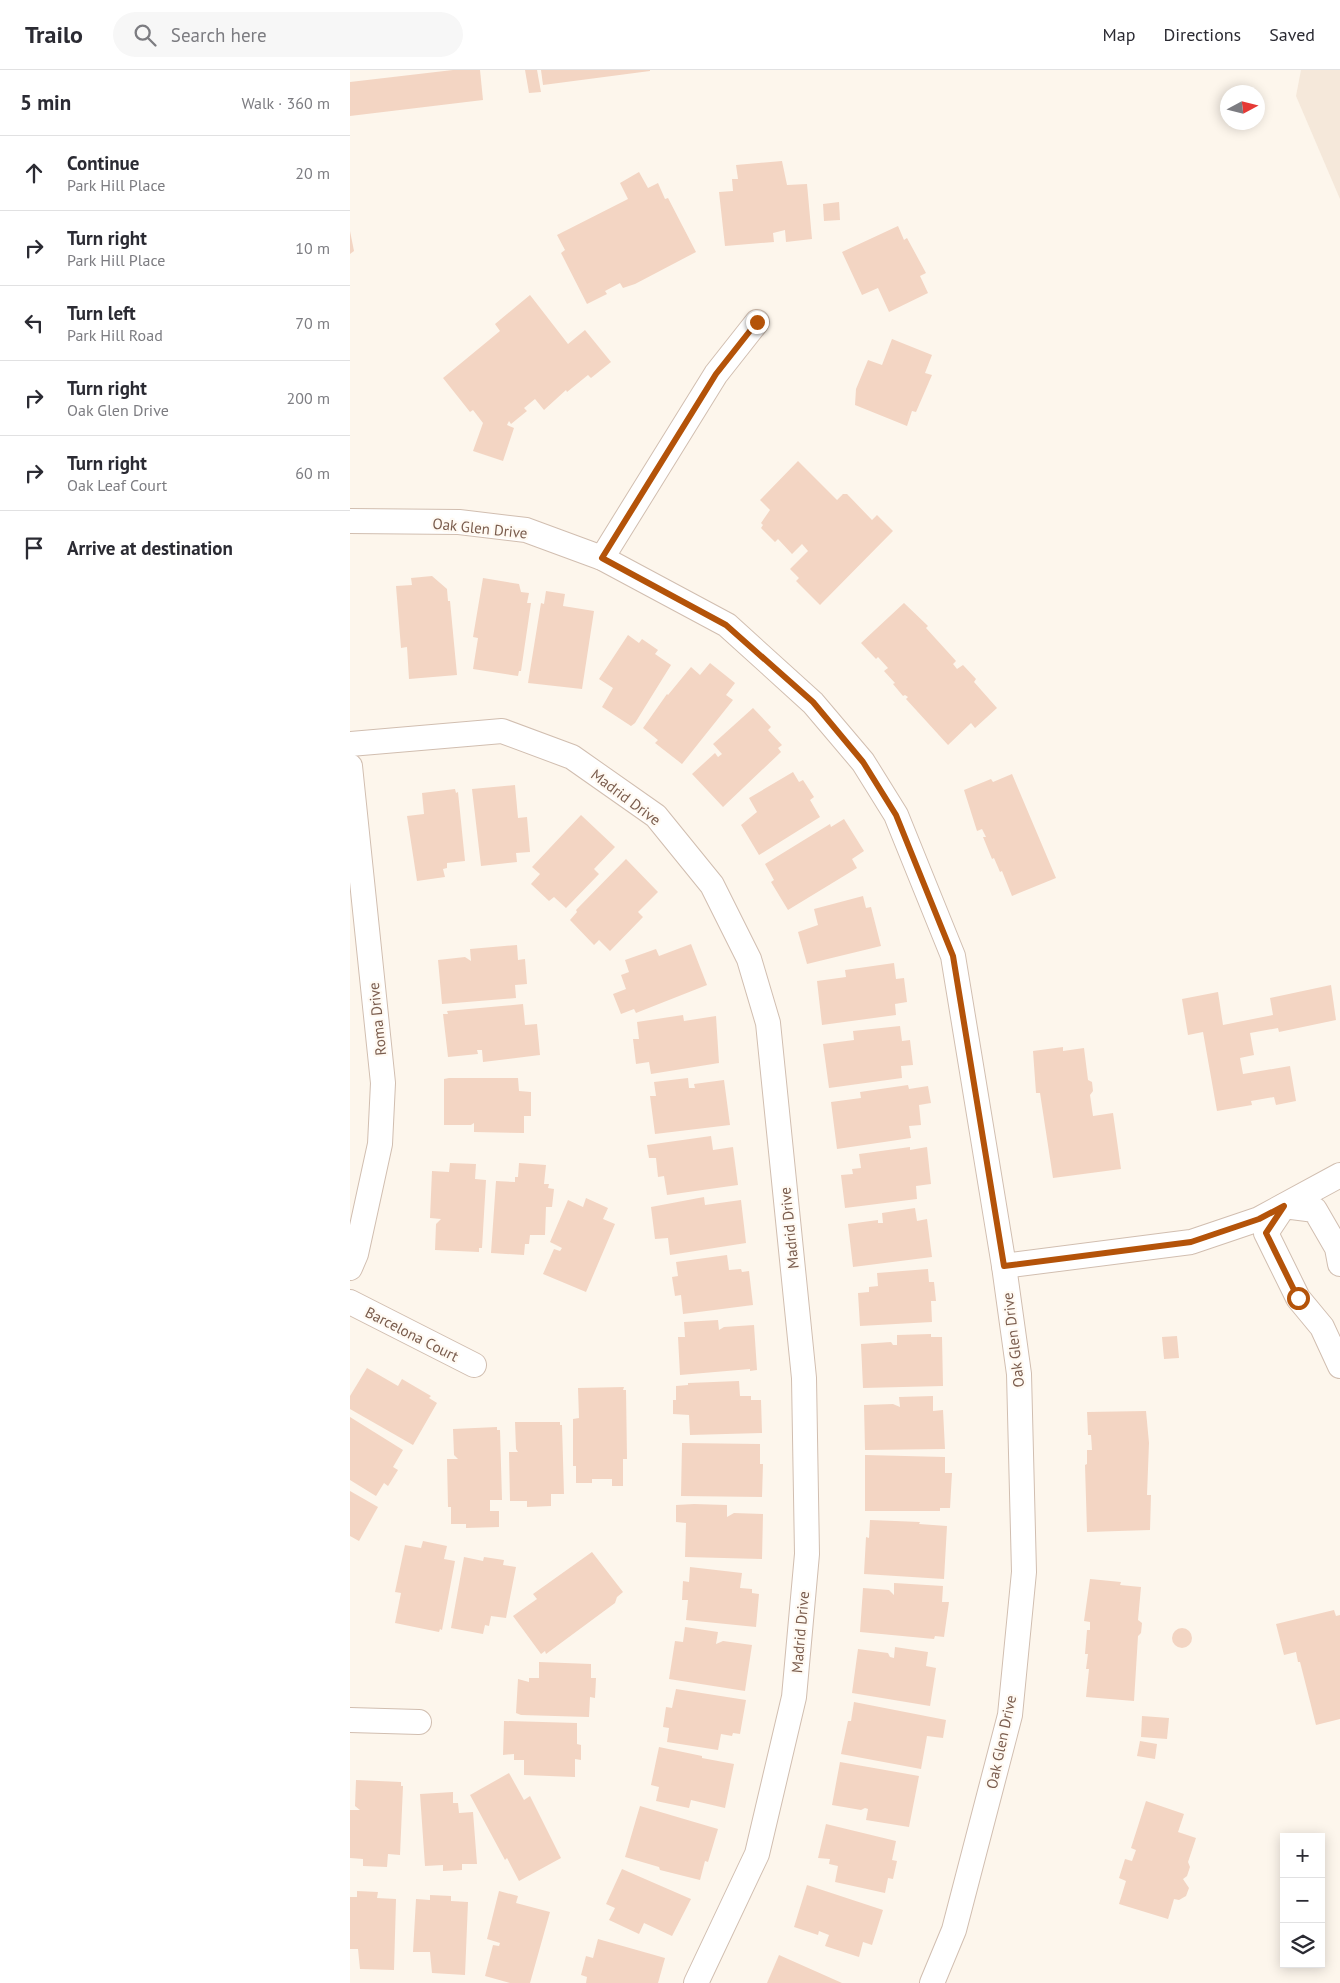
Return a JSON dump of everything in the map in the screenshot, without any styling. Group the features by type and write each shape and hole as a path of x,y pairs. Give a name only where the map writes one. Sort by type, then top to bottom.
{"street":[{"path":"602,558 716,374 757,322"},
{"name":"Oak Glen Drive","path":"350,521 459,522 526,530 602,558 726,625 813,702 863,762 896,815 953,956 1004,1266 1019,1374 1024,1572 1010,1715 954,1930 932,1983"},
{"name":"Madrid Drive","path":"350,744 502,731 572,757 656,816 712,885 749,960 768,1023 804,1378 807,1554 794,1698 758,1854 696,1983"},
{"name":"Roma Drive","path":"350,766 383,1083 380,1144 356,1254 350,1268"},
{"path":"1004,1266 1191,1242 1259,1219 1340,1175"},
{"path":"1284,1206 1314,1210 1337,1248 1340,1264"},
{"path":"1284,1206 1266,1233 1298,1298 1322,1327 1340,1366"},
{"name":"Barcelona Court","path":"350,1302 474,1365"},
{"path":"350,1720 419,1722"}],"shaded area":[{"path":"1301,70 1340,70 1340,199 1296,96"}],"building":[{"path":"453,70 480,70 483,100 350,116 350,82"},
{"path":"525,70 537,70 541,92 529,93"},
{"path":"541,70 650,70 650,71 543,85"},
{"path":"782,161 787,185 807,184 812,239 786,242 785,230 773,233 774,242 725,246 719,192 733,191 732,179 738,179 736,165"},
{"path":"639,172 648,188 658,183 665,199 668,198 696,252 635,284 623,288 620,283 605,291 607,294 587,304 561,253 565,250 557,235 628,199 620,183"},
{"path":"839,202 840,220 824,221 823,204"},
{"path":"898,226 904,240 907,238 926,273 920,276 928,293 889,312 878,288 862,295 842,252"},
{"path":"350,231 354,251 350,254"},
{"path":"530,295 568,344 585,330 611,362 591,378 588,375 567,392 566,390 544,410 535,399 524,408 527,411 511,424 509,421 507,425 514,428 503,461 473,451 483,423 473,410 470,412 443,378 500,331 495,324"},
{"path":"892,339 932,355 925,373 932,375 916,412 912,411 907,426 855,405 856,389 868,360 882,365"},
{"path":"798,461 837,500 843,494 847,494 872,520 877,515 893,531 820,605 796,581 799,578 790,569 808,551 802,544 792,554 778,539 775,542 761,528 763,525 761,523 770,510 760,500"},
{"path":"432,576 447,589 448,601 450,601 457,675 409,679 407,647 401,648 396,586 412,585 411,578"},
{"path":"483,578 519,584 521,592 529,593 527,603 531,603 521,671 519,671 518,676 473,669 478,638 473,637"},
{"path":"546,591 565,594 563,606 594,611 582,689 528,683 541,603 544,604"},
{"path":"904,603 928,626 926,628 956,661 953,664 957,669 963,665 976,679 974,682 997,708 975,728 971,723 948,745 906,699 908,697 903,696 893,684 895,683 884,671 888,668 878,657 876,659 861,643"},
{"path":"628,635 639,643 642,639 658,650 655,654 671,665 635,723 631,726 602,707 613,688 599,679"},
{"path":"710,663 735,683 726,695 733,700 682,764 655,743 658,740 643,728 667,694 691,667 700,675"},
{"path":"753,708 771,727 768,730 782,745 778,748 781,752 723,807 692,774 715,753 718,757 722,754 713,744"},
{"path":"793,772 799,782 803,780 814,797 810,800 820,817 759,855 741,825 757,812 749,798"},
{"path":"1012,774 1056,878 1012,896 1002,871 1000,872 994,858 992,859 983,837 986,837 982,829 977,831 964,790 991,779 993,782"},
{"path":"515,785 518,818 527,817 530,852 516,853 517,862 481,866 472,789"},
{"path":"455,789 456,793 458,792 465,861 447,863 447,868 443,869 445,877 417,881 407,816 424,814 422,793"},
{"path":"581,815 615,847 594,869 599,874 566,908 554,897 549,901 531,884 540,874 532,867"},
{"path":"844,819 864,851 852,859 857,868 788,910 771,882 774,880 765,864 830,824 831,827"},
{"path":"626,859 658,892 638,912 643,917 610,951 599,940 594,945 570,920 577,912 576,910"},
{"path":"863,896 866,908 871,907 881,946 807,964 798,932 818,925 814,909"},
{"path":"691,944 707,985 636,1013 634,1009 621,1014 613,994 626,989 621,975 629,972 625,960 656,949 659,956"},
{"path":"517,945 518,960 525,959 527,984 515,985 516,998 442,1004 438,960 465,957 471,961 470,949"},
{"path":"894,963 896,979 904,978 907,1002 895,1004 896,1015 822,1025 817,981 846,977 845,970"},
{"path":"1331,985 1336,1020 1279,1032 1278,1028 1250,1033 1254,1055 1240,1058 1243,1074 1290,1066 1296,1101 1276,1105 1274,1097 1251,1101 1252,1105 1217,1111 1203,1032 1188,1035 1182,999 1218,992 1223,1025 1273,1015 1270,998"},
{"path":"523,1004 525,1025 537,1024 540,1055 483,1062 482,1050 477,1050 478,1054 448,1057 443,1014 448,1014 447,1011"},
{"path":"683,1015 684,1021 716,1016 719,1063 651,1074 649,1062 636,1064 633,1039 639,1039 637,1022"},
{"path":"900,1026 902,1041 910,1040 913,1065 901,1066 902,1078 829,1088 823,1044 854,1040 853,1031"},
{"path":"1063,1047 1063,1051 1084,1048 1088,1080 1092,1082 1093,1091 1090,1095 1093,1116 1113,1113 1121,1169 1053,1178 1040,1093 1036,1093 1033,1051"},
{"path":"518,1078 519,1091 531,1092 531,1116 524,1116 524,1133 474,1132 474,1123 471,1125 444,1125 444,1079"},
{"path":"688,1078 689,1088 695,1088 694,1084 724,1080 730,1125 655,1134 650,1096 656,1096 654,1082"},
{"path":"908,1085 909,1089 928,1086 931,1103 919,1105 921,1125 909,1126 911,1138 837,1149 831,1102 861,1098 860,1092"},
{"path":"711,1136 713,1150 733,1147 738,1185 667,1195 664,1176 658,1177 656,1158 649,1158 647,1145"},
{"path":"910,1147 910,1150 927,1147 931,1184 916,1186 917,1199 845,1208 841,1175 853,1174 852,1169 861,1168 859,1154"},
{"path":"450,1163 476,1164 475,1179 486,1180 482,1248 479,1248 479,1252 435,1250 436,1224 441,1219 430,1218 432,1171 449,1172"},
{"path":"519,1163 546,1165 544,1184 549,1184 548,1188 554,1189 552,1207 546,1207 545,1235 530,1235 529,1244 525,1244 524,1255 491,1253 496,1181 515,1182 515,1177 518,1177"},
{"path":"704,1197 705,1205 741,1200 746,1243 670,1255 668,1238 655,1239 651,1207"},
{"path":"586,1198 608,1208 603,1219 615,1224 586,1292 543,1274 554,1249 560,1251 562,1248 550,1242 568,1200 583,1207"},
{"path":"915,1208 917,1221 927,1219 932,1257 853,1267 848,1224 878,1220 878,1223 883,1223 882,1213"},
{"path":"727,1255 729,1270 741,1269 742,1272 749,1271 753,1305 683,1314 681,1295 675,1296 672,1277 678,1276 676,1262"},
{"path":"928,1269 929,1282 934,1282 936,1301 931,1301 932,1322 860,1326 858,1293 869,1292 869,1287 878,1286 877,1273"},
{"path":"718,1320 719,1330 724,1327 754,1325 757,1370 680,1375 678,1337 685,1337 684,1322"},
{"path":"931,1334 931,1337 942,1337 943,1386 863,1388 861,1344 891,1342 893,1345 897,1345 897,1335"},
{"path":"1177,1336 1179,1358 1164,1359 1162,1337"},
{"path":"367,1368 398,1386 402,1379 431,1396 429,1398 437,1403 413,1445 350,1409 350,1396"},
{"path":"739,1381 740,1396 751,1396 751,1400 761,1400 762,1433 690,1435 689,1415 673,1414 676,1386 688,1385 688,1383"},
{"path":"624,1387 623,1390 626,1390 627,1459 623,1459 623,1486 612,1486 612,1479 592,1479 592,1483 576,1483 576,1466 573,1466 573,1419 579,1418 578,1388"},
{"path":"933,1396 933,1411 943,1410 945,1449 865,1450 864,1405 893,1404 900,1407 899,1397"},
{"path":"1146,1411 1149,1443 1147,1495 1151,1495 1150,1530 1087,1532 1085,1465 1087,1464 1087,1450 1092,1450 1091,1435 1088,1435 1087,1412"},
{"path":"350,1417 403,1450 393,1467 398,1470 388,1486 384,1483 376,1496 350,1480"},
{"path":"515,1422 560,1422 560,1425 562,1425 564,1494 551,1494 551,1506 527,1507 527,1501 510,1501 509,1452 518,1452 516,1449"},
{"path":"497,1427 497,1430 500,1430 502,1500 490,1500 490,1511 499,1511 499,1527 466,1528 466,1524 451,1524 451,1507 448,1507 447,1459 458,1459 454,1455 453,1429"},
{"path":"682,1443 760,1444 760,1464 763,1464 762,1497 681,1496"},
{"path":"865,1455 945,1457 945,1473 952,1473 950,1508 940,1508 940,1511 865,1511"},
{"path":"350,1491 378,1507 359,1541 350,1536"},
{"path":"676,1505 727,1505 727,1517 734,1513 763,1514 762,1559 685,1557 686,1523 676,1522"},
{"path":"870,1520 920,1522 919,1524 947,1526 944,1579 864,1574 866,1537 869,1538"},
{"path":"423,1541 447,1546 444,1559 455,1561 442,1630 440,1629 439,1632 395,1623 401,1593 395,1592 405,1545 421,1548"},
{"path":"592,1552 623,1592 617,1597 615,1603 546,1654 545,1651 541,1654 513,1616 537,1599 533,1594"},
{"path":"464,1557 483,1561 484,1557 504,1560 503,1565 516,1567 506,1618 491,1616 489,1626 485,1625 483,1634 451,1628"},
{"path":"690,1567 742,1573 740,1588 752,1589 752,1593 759,1594 756,1627 686,1620 688,1600 682,1600 683,1581 689,1582"},
{"path":"1090,1579 1121,1582 1120,1585 1141,1587 1138,1620 1142,1623 1141,1633 1138,1636 1134,1701 1086,1697 1089,1669 1086,1669 1088,1654 1085,1654 1087,1630 1090,1630 1090,1622 1084,1621"},
{"path":"894,1583 943,1586 942,1602 949,1602 944,1637 935,1636 934,1639 860,1632 863,1588 889,1590 894,1595"},
{"path":"1334,1610 1336,1616 1340,1615 1340,1719 1316,1725 1300,1662 1298,1662 1296,1652 1284,1655 1276,1624"},
{"path":"685,1627 718,1632 716,1644 723,1641 752,1645 745,1691 669,1679 675,1641 683,1642"},
{"path":"1182,1628 1189,1631 1192,1638 1189,1645 1182,1648 1175,1645 1172,1638 1175,1631"},
{"path":"895,1647 928,1652 926,1666 936,1668 930,1706 852,1693 858,1649 888,1653 890,1657 894,1658"},
{"path":"539,1662 591,1664 591,1678 596,1678 595,1698 590,1697 589,1717 521,1715 516,1713 518,1679 529,1682 529,1678 539,1678"},
{"path":"676,1689 746,1700 740,1734 733,1733 732,1736 721,1734 718,1750 667,1742 669,1728 663,1727 666,1707 672,1708"},
{"path":"854,1702 946,1720 943,1738 927,1736 921,1769 841,1754 848,1721 851,1721"},
{"path":"1142,1716 1169,1718 1167,1739 1141,1737"},
{"path":"504,1721 577,1723 577,1744 581,1745 581,1760 575,1759 575,1777 524,1775 524,1760 514,1760 514,1754 503,1755"},
{"path":"1140,1741 1157,1744 1155,1759 1137,1756"},
{"path":"659,1747 734,1764 725,1808 691,1800 689,1808 656,1801 659,1787 651,1785"},
{"path":"840,1762 919,1776 909,1827 866,1820 868,1809 865,1808 861,1810 832,1805"},
{"path":"509,1773 524,1800 530,1796 561,1858 519,1881 507,1858 505,1860 470,1795"},
{"path":"356,1780 401,1782 401,1786 403,1786 400,1855 388,1854 387,1867 363,1866 363,1859 350,1858 350,1810 360,1810 355,1806"},
{"path":"453,1792 453,1803 458,1803 459,1813 473,1812 477,1864 462,1864 462,1870 443,1871 443,1865 425,1866 420,1794"},
{"path":"1146,1801 1184,1814 1178,1832 1196,1838 1188,1862 1190,1867 1187,1876 1183,1879 1189,1888 1186,1896 1179,1900 1174,1899 1168,1919 1119,1904 1126,1881 1119,1878 1125,1859 1132,1861 1136,1850 1131,1848"},
{"path":"640,1806 718,1829 708,1862 705,1861 700,1880 660,1870 659,1867 625,1857"},
{"path":"826,1824 896,1841 892,1860 897,1861 893,1879 888,1878 885,1893 835,1882 838,1866 829,1864 830,1859 818,1858"},
{"path":"622,1869 691,1899 672,1936 644,1923 639,1934 609,1920 615,1908 606,1904"},
{"path":"807,1885 883,1910 872,1945 863,1942 859,1957 825,1946 829,1935 819,1931 818,1935 794,1927"},
{"path":"357,1891 378,1892 377,1898 396,1899 394,1970 360,1969 358,1949 350,1949 350,1897 357,1897"},
{"path":"499,1891 518,1896 516,1903 550,1912 530,1983 510,1983 485,1976 493,1945 499,1946 500,1943 487,1939"},
{"path":"430,1895 451,1896 451,1901 468,1902 465,1975 432,1973 430,1952 413,1952 416,1899 430,1900"},
{"path":"598,1939 665,1958 658,1983 586,1983 587,1977 581,1975 586,1956 593,1958"},
{"path":"779,1955 842,1983 767,1983"}],"route":[{"path":"757,322 716,374 602,558 726,625 813,702 863,762 896,815 953,956 1004,1266 1191,1242 1259,1219 1284,1206 1266,1233 1298,1298"}]}
